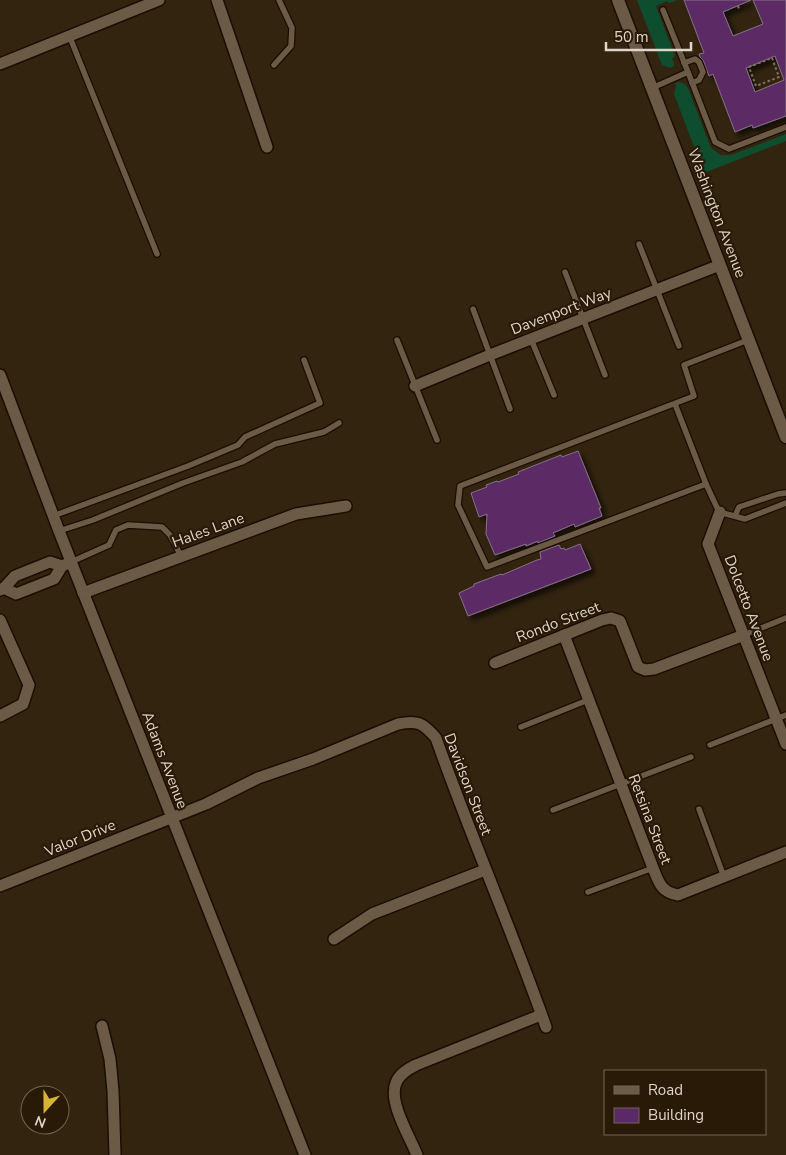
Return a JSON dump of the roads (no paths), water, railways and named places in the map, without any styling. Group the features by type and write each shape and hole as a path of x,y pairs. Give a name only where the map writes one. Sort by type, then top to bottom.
{"main road":[{"name":"Washington Avenue","path":"618,0 786,437"}],"street":[{"path":"0,64 68,35 159,0"},
{"path":"217,0 267,147"},
{"name":"Davenport Way","path":"415,386 720,265"},
{"name":"Adams Avenue","path":"0,375 59,531 67,564 83,593 305,1155"},
{"name":"Hales Lane","path":"83,593 296,514 346,506"},
{"name":"Dolcetto Avenue","path":"720,512 708,544 744,635 781,717 786,744"},
{"path":"50,562 67,564 54,579 16,594 2,589 15,576 50,562"},
{"path":"27,571 34,587"},
{"name":"Rondo Street","path":"495,663 611,618 620,621 638,667 645,670 654,669 744,635"},
{"path":"0,620 29,685 23,704 0,716"},
{"name":"Retsina Street","path":"564,635 653,868 663,889 670,894 678,895 786,852"},
{"name":"Davidson Street","path":"172,817 206,804 258,778 313,759 398,724 413,721 426,726 436,738 546,1027"},
{"name":"Valor Drive","path":"0,886 172,817"},
{"path":"334,939 372,914 485,870"},
{"path":"417,1155 398,1110 394,1094 396,1082 403,1072 541,1014"},
{"path":"102,1026 110,1059 115,1155"}],"lane":[{"path":"274,65 291,46 292,28 279,0"},
{"path":"663,10 715,142 729,149 786,127"},
{"path":"68,35 157,254"},
{"path":"684,63 695,59 699,62 703,72 699,80 692,83"},
{"path":"652,88 688,72"},
{"path":"639,244 679,346"},
{"path":"565,272 605,374"},
{"path":"472,309 510,409"},
{"path":"531,339 554,395"},
{"path":"397,340 437,440"},
{"path":"706,484 486,567 458,505 460,486 694,396 684,365 748,340"},
{"path":"53,516 188,466 238,445 245,437 320,403 304,360"},
{"path":"675,404 706,484 720,512 745,519 786,503"},
{"path":"59,531 93,520 183,483 242,462 275,444 324,432 339,423"},
{"path":"735,516 739,507 786,493"},
{"path":"67,564 109,545 116,530 128,525 162,527 170,535 181,556"},
{"path":"744,635 786,618"},
{"path":"521,727 588,700"},
{"path":"710,745 781,717"},
{"path":"553,810 691,758"},
{"path":"699,809 724,877"},
{"path":"588,892 653,868"}]}
